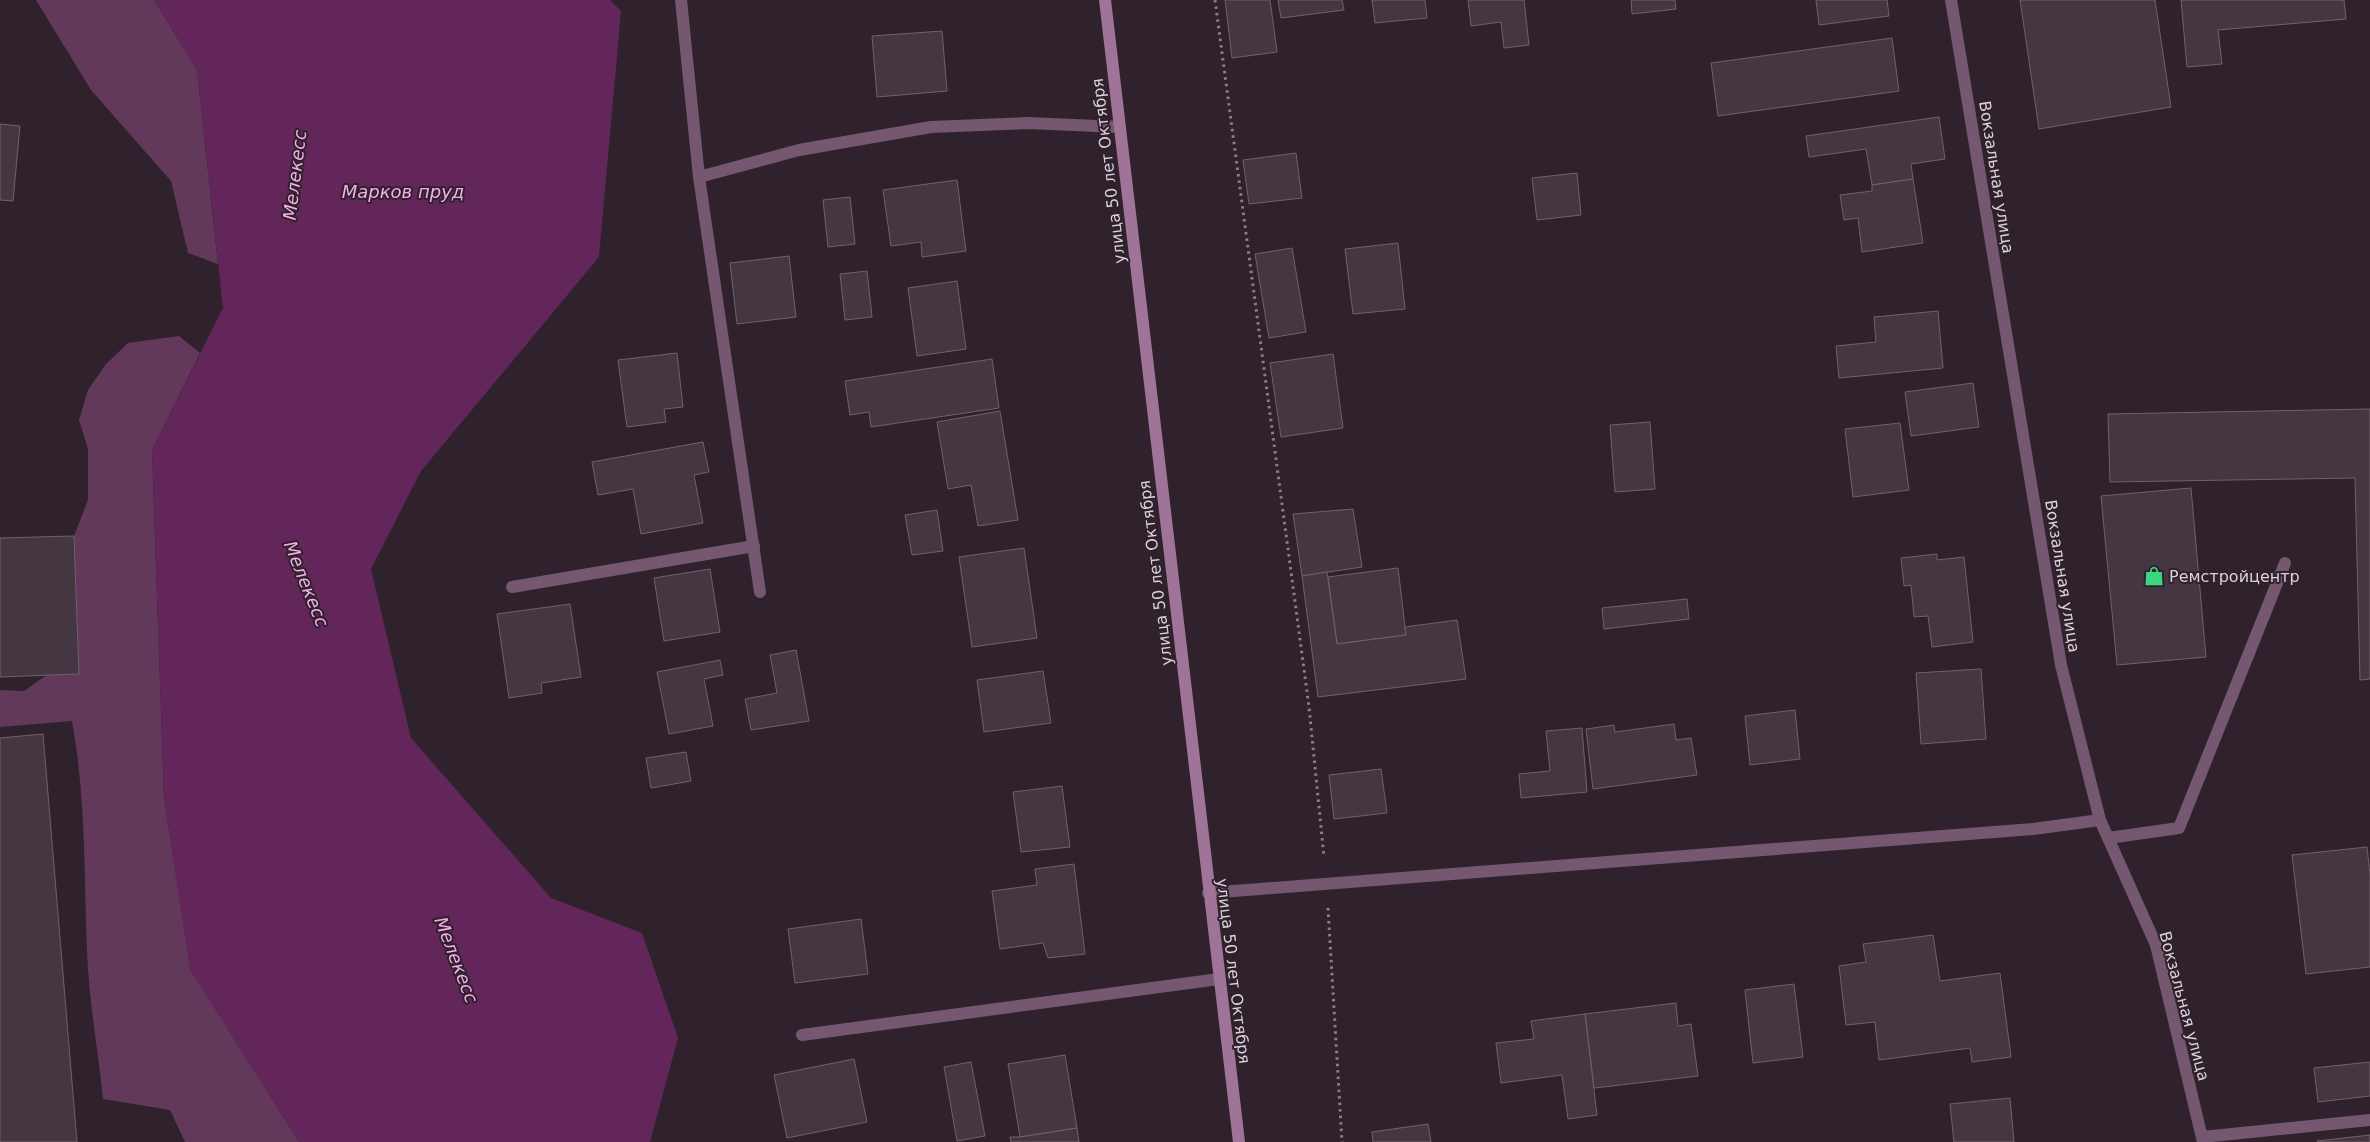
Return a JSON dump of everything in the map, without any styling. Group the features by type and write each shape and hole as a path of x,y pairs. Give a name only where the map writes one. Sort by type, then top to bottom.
{"main road":[{"name":"улица 50 лет Октября","path":"1105,0 1208,893 1239,1142"}],"street":[{"path":"682,0 699,177 760,592"},
{"name":"Вокзальная улица","path":"1951,0 2061,665 2100,820 2156,945 2203,1140"},
{"path":"699,177 800,150 931,126 1028,123 1119,127"},
{"path":"512,587 754,546"},
{"path":"2108,838 2179,828 2285,563"},
{"path":"1208,893 2033,829 2100,820"},
{"path":"802,1035 1219,979"},
{"path":"2203,1140 2370,1120"}],"path":[{"path":"1215,0 1308,707 1326,884 1342,1142"}],"shaded area":[{"path":"36,0 154,0 197,70 218,264 188,253 171,181 91,90"},
{"path":"179,336 200,353 152,450 164,798 191,970 299,1142 185,1142 170,1110 103,1099 88,970 84,836 80,778 72,721 0,727 0,690 24,691 51,672 79,674 74,536 88,500 88,449 79,420 88,390 106,364 128,343"}],"water":[{"name":"Марков пруд","path":"154,0 610,0 621,11 599,257 421,471 371,569 411,738 551,898 642,933 678,1038 650,1142 299,1142 190,970 164,798 152,450 223,308 197,70"}],"building":[{"path":"1225,0 1270,0 1277,52 1232,58"},
{"path":"1278,0 1342,0 1344,10 1281,18"},
{"path":"1372,0 1425,0 1427,18 1375,23"},
{"path":"1468,0 1524,0 1529,45 1504,48 1501,22 1471,26"},
{"path":"1631,0 1675,0 1676,9 1632,14"},
{"path":"1816,0 1887,0 1889,16 1819,25"},
{"path":"2020,0 2155,0 2171,107 2039,129"},
{"path":"2181,0 2344,0 2346,19 2218,30 2222,64 2187,67"},
{"path":"942,31 947,91 877,97 872,36"},
{"path":"1892,38 1899,91 1718,116 1711,63"},
{"path":"1939,117 1945,159 1911,164 1913,179 1872,185 1866,149 1809,157 1806,136"},
{"path":"0,124 20,126 13,201 0,200"},
{"path":"1296,153 1302,198 1249,204 1243,160"},
{"path":"1577,173 1581,215 1537,220 1532,178"},
{"path":"1913,179 1923,243 1862,252 1858,218 1844,220 1840,195 1872,191 1872,185"},
{"path":"957,180 966,251 922,257 921,242 891,246 883,190"},
{"path":"850,197 855,244 828,247 823,200"},
{"path":"1398,243 1405,309 1353,314 1345,249"},
{"path":"1292,248 1306,332 1269,338 1255,254"},
{"path":"789,256 796,317 737,324 730,263"},
{"path":"867,271 872,317 845,320 840,274"},
{"path":"957,281 966,349 917,356 908,288"},
{"path":"1938,311 1943,368 1839,378 1836,346 1876,342 1874,317"},
{"path":"677,353 683,407 664,409 666,422 627,427 618,360"},
{"path":"1333,354 1343,428 1281,437 1270,363"},
{"path":"992,359 999,408 871,427 869,412 850,415 845,381"},
{"path":"1973,383 1979,427 1911,436 1905,392"},
{"path":"2370,409 2370,679 2360,680 2355,478 2110,482 2108,414"},
{"path":"1000,411 1018,520 978,526 971,485 948,489 937,422"},
{"path":"1650,422 1655,489 1615,492 1610,425"},
{"path":"1900,423 1909,490 1853,497 1845,429"},
{"path":"703,442 709,472 694,475 703,523 641,534 633,489 598,495 592,462"},
{"name":"Ремстройцентр","path":"2191,488 2206,657 2117,665 2101,496"},
{"path":"1353,509 1362,567 1302,576 1293,514"},
{"path":"937,510 943,551 912,555 905,515"},
{"path":"74,536 79,674 0,677 0,538"},
{"path":"1024,548 1037,638 972,647 959,557"},
{"path":"1937,554 1937,560 1964,557 1973,642 1932,647 1928,616 1914,617 1911,585 1904,586 1901,558"},
{"path":"1398,568 1406,635 1337,644 1328,577"},
{"path":"710,569 720,632 664,641 654,578"},
{"path":"1327,572 1337,644 1406,635 1405,627 1457,620 1466,679 1318,697 1302,576"},
{"path":"1687,599 1689,619 1604,629 1602,608"},
{"path":"570,604 581,677 541,683 542,693 509,698 497,614"},
{"path":"796,650 809,721 751,730 745,699 777,693 770,655"},
{"path":"720,660 723,675 704,679 713,726 669,734 657,672"},
{"path":"1981,669 1986,739 1921,744 1916,673"},
{"path":"1043,671 1051,723 984,732 977,680"},
{"path":"1795,710 1800,759 1750,765 1745,716"},
{"path":"1674,724 1676,740 1691,738 1697,775 1593,789 1586,729 1614,725 1615,732"},
{"path":"1582,728 1587,792 1521,798 1519,774 1550,771 1546,731"},
{"path":"43,734 77,1142 0,1142 0,738"},
{"path":"686,752 691,781 651,788 646,758"},
{"path":"1381,769 1387,813 1334,819 1329,775"},
{"path":"1062,786 1070,847 1021,852 1013,792"},
{"path":"2367,847 2370,874 2370,967 2306,974 2292,855"},
{"path":"1074,864 1085,954 1048,958 1043,943 1000,949 992,891 1037,885 1035,869"},
{"path":"861,919 868,974 795,983 788,929"},
{"path":"1933,935 1940,981 2000,973 2011,1057 1972,1062 1970,1048 1879,1060 1875,1022 1846,1025 1839,966 1866,962 1863,944"},
{"path":"1794,984 1803,1057 1753,1063 1745,990"},
{"path":"1676,1003 1678,1026 1691,1024 1698,1076 1594,1088 1585,1014"},
{"path":"1585,1014 1597,1115 1568,1119 1562,1075 1501,1083 1496,1043 1534,1039 1531,1021"},
{"path":"1065,1055 1077,1128 1020,1137 1008,1064"},
{"path":"854,1059 867,1122 787,1138 774,1075"},
{"path":"971,1062 985,1136 957,1141 944,1067"},
{"path":"2370,1062 2370,1096 2318,1102 2314,1068"},
{"path":"2010,1098 2014,1142 1954,1142 1950,1104"},
{"path":"1428,1124 1431,1142 1373,1142 1372,1132"},
{"path":"1077,1128 1079,1142 1011,1142 1010,1137 1020,1137"},
{"path":"2370,1135 2370,1142 2317,1141"}],"place":[{"name":"Ремстройцентр","path":"2154,576"}],"water label":[{"name":"Мелекесс","path":"295,175"},
{"name":"Мелекесс","path":"306,584"},
{"name":"Мелекесс","path":"456,960"}]}
